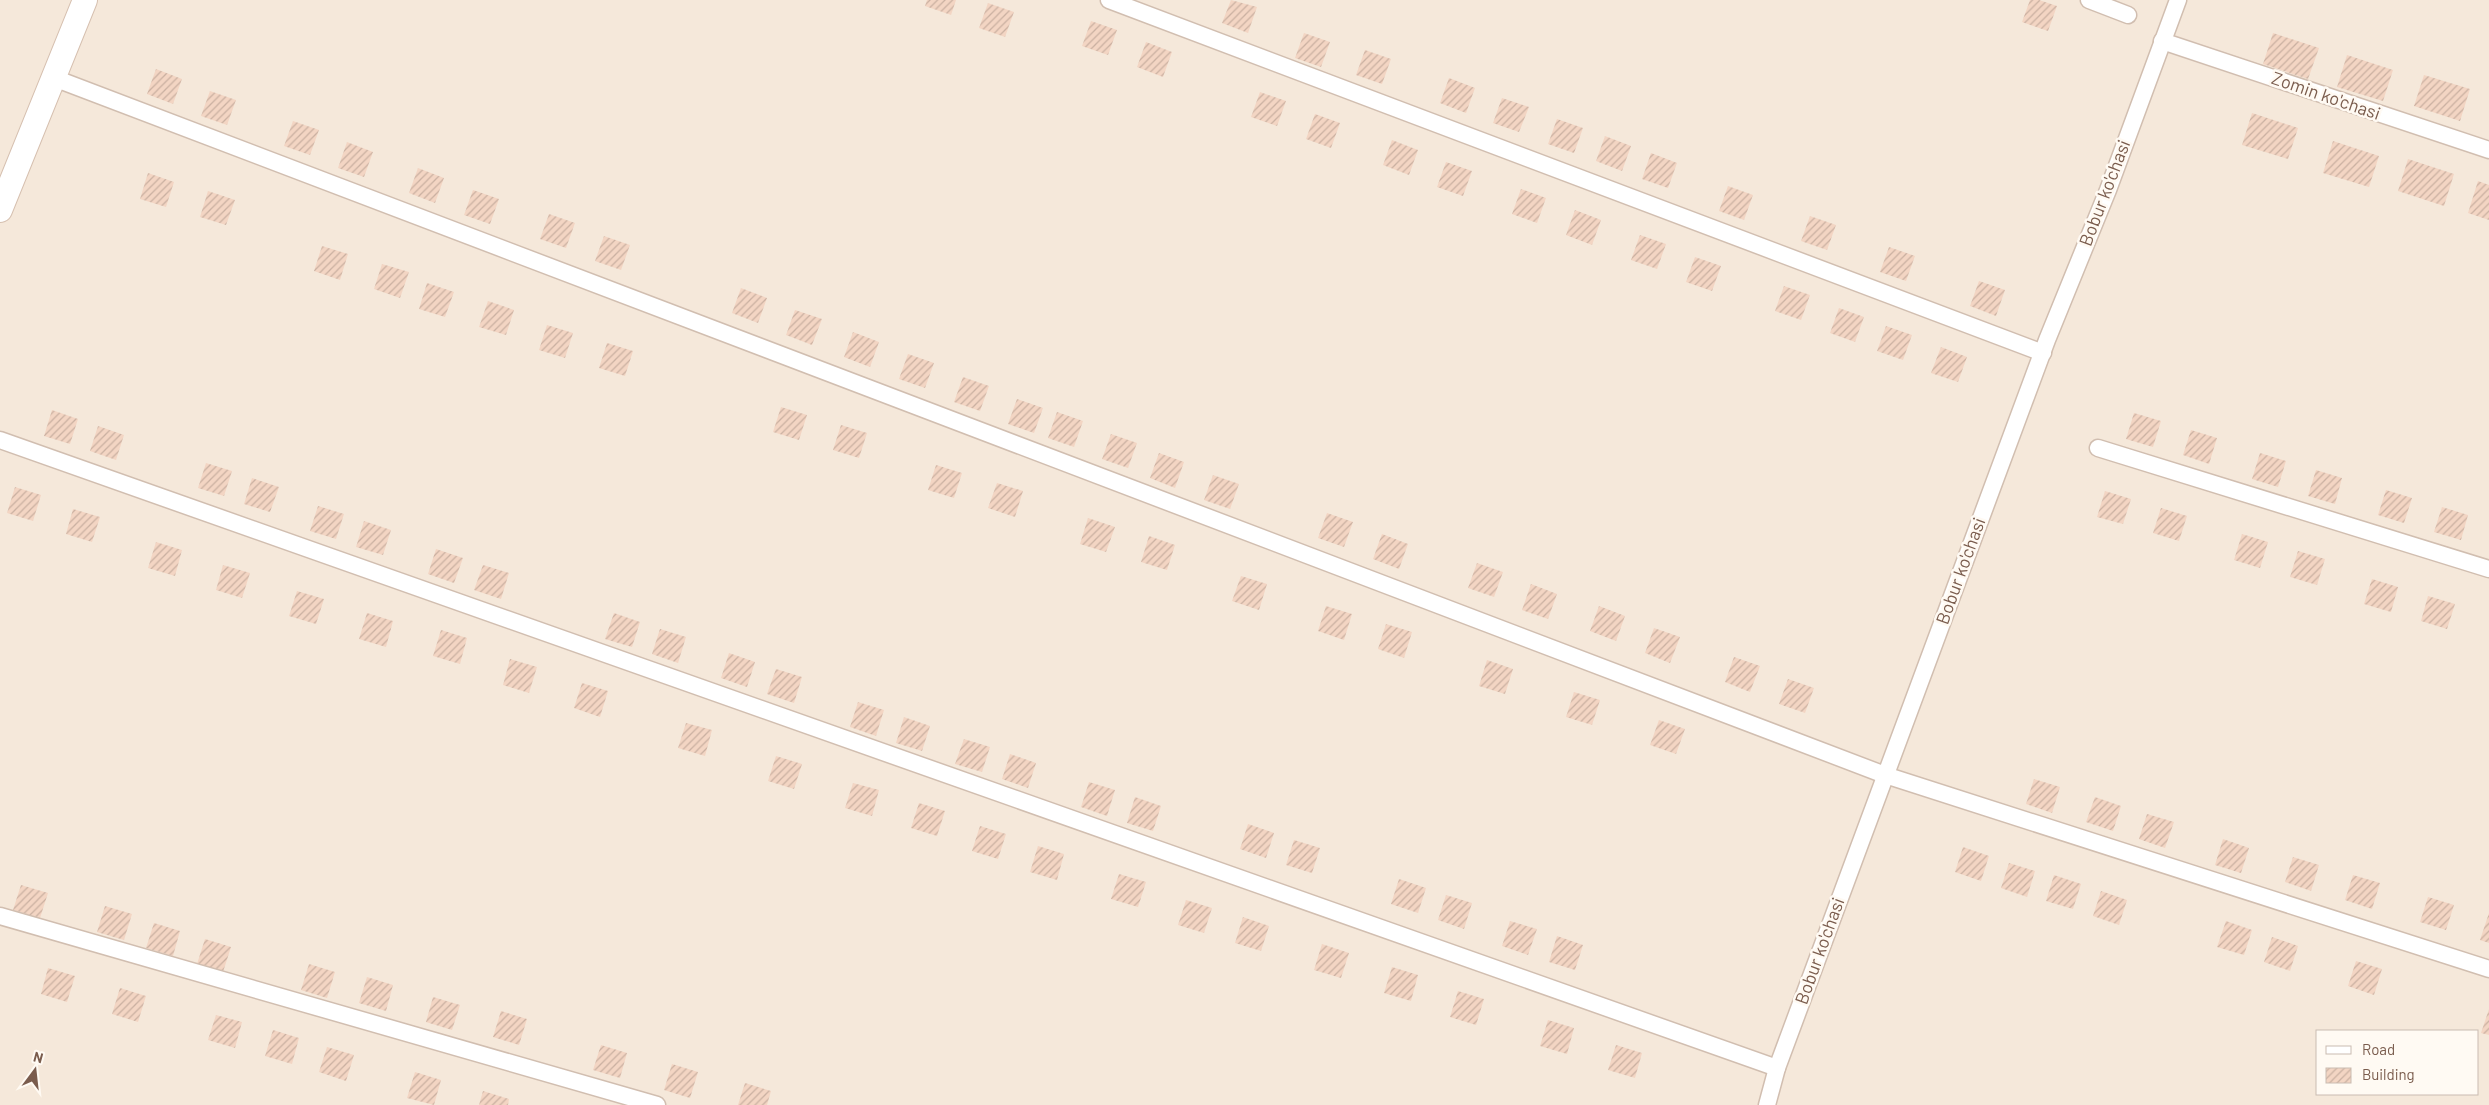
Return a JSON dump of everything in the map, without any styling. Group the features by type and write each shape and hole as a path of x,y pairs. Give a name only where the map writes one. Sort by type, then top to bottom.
{"street":[{"path":"0,210 85,0"},
{"path":"1109,0 2042,352"},
{"path":"2089,0 2128,15"},
{"name":"Bobur ko'chasi","path":"1767,1105 1777,1068 2042,352 2108,190 2178,0"},
{"name":"Zomin ko'chasi","path":"2162,41 2489,150"},
{"path":"54,78 1885,775 2489,969"},
{"path":"0,440 1777,1068"},
{"path":"2098,448 2489,569"},
{"path":"0,916 657,1105"}],"shaded area":[{"path":"0,0 2489,0 2489,1105 0,1105"}],"building":[{"path":"927,0 956,0 951,15 925,6"},
{"path":"1231,0 1257,7 1248,33 1222,23"},
{"path":"2030,0 2039,0 2057,6 2048,31 2022,22"},
{"path":"988,3 1014,12 1005,37 979,28"},
{"path":"1091,21 1117,30 1108,55 1082,46"},
{"path":"1304,33 1330,42 1321,67 1295,58"},
{"path":"2273,33 2319,48 2308,79 2263,64"},
{"path":"1146,42 1172,52 1163,77 1137,67"},
{"path":"1365,50 1391,59 1382,84 1356,75"},
{"path":"2347,55 2393,70 2383,101 2337,87"},
{"path":"156,69 182,79 173,104 147,94"},
{"path":"2424,75 2470,89 2460,121 2414,106"},
{"path":"1449,78 1475,88 1466,113 1440,103"},
{"path":"210,91 236,100 227,125 201,116"},
{"path":"1260,92 1286,101 1277,126 1251,117"},
{"path":"1502,98 1529,107 1519,132 1493,123"},
{"path":"2252,113 2298,128 2288,159 2242,145"},
{"path":"1315,114 1340,123 1331,148 1306,139"},
{"path":"1557,119 1583,128 1574,153 1548,144"},
{"path":"293,121 319,130 310,155 284,146"},
{"path":"1605,136 1631,146 1622,171 1596,161"},
{"path":"1392,140 1418,150 1409,175 1383,165"},
{"path":"2333,141 2379,156 2369,187 2323,173"},
{"path":"347,142 373,152 364,177 338,168"},
{"path":"1651,153 1677,163 1668,188 1642,179"},
{"path":"2408,159 2454,174 2444,206 2398,191"},
{"path":"1446,162 1472,171 1463,196 1437,187"},
{"path":"418,168 444,178 435,203 409,193"},
{"path":"148,173 174,182 166,207 140,199"},
{"path":"2478,181 2489,185 2489,220 2468,213"},
{"path":"1728,186 1753,195 1744,220 1719,211"},
{"path":"1521,189 1546,198 1537,223 1512,214"},
{"path":"473,190 499,199 490,224 464,215"},
{"path":"208,191 235,200 226,225 200,217"},
{"path":"1575,210 1601,220 1592,245 1566,235"},
{"path":"549,214 575,223 566,248 540,239"},
{"path":"1810,216 1836,225 1827,250 1801,241"},
{"path":"1640,235 1666,244 1657,269 1631,260"},
{"path":"604,236 630,245 621,270 595,261"},
{"path":"322,246 348,254 340,280 314,271"},
{"path":"1889,247 1915,256 1906,281 1880,272"},
{"path":"1695,257 1721,266 1712,291 1686,282"},
{"path":"382,264 409,272 400,298 374,289"},
{"path":"1979,281 2005,290 1996,316 1970,306"},
{"path":"427,283 454,292 445,317 419,309"},
{"path":"1784,286 1810,295 1801,320 1775,311"},
{"path":"741,288 767,298 758,323 732,313"},
{"path":"488,301 514,310 506,335 479,327"},
{"path":"1839,308 1864,317 1855,342 1830,333"},
{"path":"795,310 822,319 812,345 786,335"},
{"path":"547,325 573,333 565,358 539,350"},
{"path":"1886,326 1912,335 1903,360 1877,351"},
{"path":"853,332 879,342 870,367 844,357"},
{"path":"607,343 633,351 625,376 599,368"},
{"path":"1941,347 1967,357 1958,382 1931,373"},
{"path":"908,354 934,363 925,388 899,379"},
{"path":"963,377 989,386 980,411 954,402"},
{"path":"1017,399 1043,408 1034,433 1008,424"},
{"path":"781,407 807,415 799,440 773,432"},
{"path":"52,410 78,419 70,444 44,436"},
{"path":"1057,412 1083,421 1074,447 1048,438"},
{"path":"2134,413 2161,421 2153,447 2126,439"},
{"path":"841,425 867,433 859,458 833,450"},
{"path":"98,426 124,435 116,460 90,451"},
{"path":"2191,430 2217,438 2209,464 2183,455"},
{"path":"1111,434 1137,443 1128,468 1102,459"},
{"path":"1159,453 1184,462 1175,488 1150,478"},
{"path":"2260,453 2286,461 2278,487 2252,479"},
{"path":"206,463 232,471 224,496 198,488"},
{"path":"936,465 962,473 954,498 928,490"},
{"path":"2316,470 2342,478 2335,504 2308,496"},
{"path":"1213,475 1239,484 1230,509 1204,500"},
{"path":"252,478 279,487 270,512 244,504"},
{"path":"997,483 1023,491 1015,517 988,508"},
{"path":"15,487 41,495 33,521 7,513"},
{"path":"2386,490 2412,498 2404,523 2378,515"},
{"path":"2105,491 2131,499 2123,524 2097,517"},
{"path":"318,506 344,514 336,539 310,531"},
{"path":"2442,507 2468,515 2461,540 2434,532"},
{"path":"2161,508 2187,516 2179,541 2153,533"},
{"path":"73,509 100,517 92,542 66,534"},
{"path":"1327,513 1353,522 1344,547 1318,538"},
{"path":"1088,518 1115,527 1106,552 1080,544"},
{"path":"364,521 391,530 383,555 356,547"},
{"path":"1382,534 1408,544 1399,569 1373,559"},
{"path":"2242,534 2268,542 2260,568 2234,560"},
{"path":"1149,536 1175,545 1167,570 1141,562"},
{"path":"156,542 182,550 175,576 148,568"},
{"path":"436,549 463,558 454,583 428,574"},
{"path":"2298,551 2325,559 2317,585 2290,577"},
{"path":"1477,563 1503,572 1494,597 1468,588"},
{"path":"223,565 250,573 242,598 216,590"},
{"path":"483,565 509,573 501,599 474,590"},
{"path":"1241,576 1267,584 1259,610 1232,601"},
{"path":"2372,579 2398,587 2391,612 2364,604"},
{"path":"1531,584 1557,594 1548,619 1522,610"},
{"path":"297,591 324,599 316,624 289,616"},
{"path":"2428,596 2455,604 2447,629 2421,621"},
{"path":"1326,606 1352,614 1344,640 1318,631"},
{"path":"1599,606 1625,616 1616,641 1590,631"},
{"path":"367,613 393,621 386,647 359,639"},
{"path":"614,613 640,622 632,647 605,639"},
{"path":"1386,624 1412,632 1404,658 1378,649"},
{"path":"1654,628 1680,637 1670,663 1645,653"},
{"path":"660,629 686,637 678,663 652,654"},
{"path":"441,630 467,638 460,664 433,656"},
{"path":"729,653 755,662 747,687 721,678"},
{"path":"1734,657 1760,666 1750,692 1725,682"},
{"path":"510,659 537,667 529,693 503,685"},
{"path":"1487,660 1513,669 1505,694 1479,686"},
{"path":"776,669 802,677 794,703 767,694"},
{"path":"1788,679 1814,688 1805,713 1779,704"},
{"path":"582,683 608,691 600,717 574,708"},
{"path":"1574,692 1600,700 1592,725 1566,717"},
{"path":"858,702 884,710 876,736 850,727"},
{"path":"904,717 930,726 922,751 896,743"},
{"path":"1659,720 1685,729 1676,754 1650,745"},
{"path":"686,723 712,730 705,756 678,748"},
{"path":"964,739 990,747 982,772 955,764"},
{"path":"1010,754 1036,763 1028,788 1002,779"},
{"path":"776,756 802,764 794,789 768,781"},
{"path":"2034,779 2060,787 2052,813 2026,804"},
{"path":"1089,782 1115,790 1107,816 1081,807"},
{"path":"853,783 879,790 872,816 845,808"},
{"path":"1135,797 1161,806 1153,831 1127,823"},
{"path":"2095,797 2121,806 2113,831 2086,822"},
{"path":"919,803 945,811 937,836 911,828"},
{"path":"2147,814 2174,822 2165,848 2139,839"},
{"path":"1248,824 1274,833 1266,858 1240,849"},
{"path":"980,826 1006,834 998,859 972,851"},
{"path":"2223,839 2249,848 2241,873 2215,865"},
{"path":"1294,840 1320,848 1312,873 1286,865"},
{"path":"1038,846 1064,854 1057,880 1030,872"},
{"path":"1963,847 1989,856 1981,881 1955,872"},
{"path":"2293,857 2319,865 2311,891 2285,882"},
{"path":"2009,863 2035,871 2027,897 2001,888"},
{"path":"1119,874 1146,882 1138,907 1111,899"},
{"path":"2054,875 2081,884 2073,909 2046,901"},
{"path":"2353,875 2380,883 2372,909 2345,900"},
{"path":"1399,879 1426,888 1418,913 1391,904"},
{"path":"21,885 48,893 40,918 13,910"},
{"path":"2101,891 2127,900 2119,925 2093,916"},
{"path":"1446,895 1472,903 1464,929 1438,920"},
{"path":"2428,897 2454,905 2446,930 2420,922"},
{"path":"1186,900 1212,908 1204,933 1178,925"},
{"path":"105,906 132,914 124,940 97,932"},
{"path":"2489,913 2489,943 2480,940"},
{"path":"1243,917 1269,926 1261,951 1235,943"},
{"path":"1510,921 1537,929 1528,955 1502,946"},
{"path":"2226,921 2252,930 2244,955 2217,947"},
{"path":"154,923 180,931 173,956 146,948"},
{"path":"1557,936 1583,945 1575,970 1549,962"},
{"path":"2272,937 2298,946 2290,971 2264,962"},
{"path":"205,939 231,947 223,972 197,964"},
{"path":"1322,944 1349,953 1341,978 1314,970"},
{"path":"2356,961 2382,969 2374,995 2348,986"},
{"path":"309,964 335,972 327,998 301,990"},
{"path":"1392,967 1418,975 1411,1001 1384,993"},
{"path":"48,968 75,976 67,1002 41,994"},
{"path":"367,977 393,985 386,1011 359,1003"},
{"path":"120,988 146,996 138,1022 112,1014"},
{"path":"1458,991 1484,999 1476,1025 1450,1017"},
{"path":"433,997 460,1005 452,1030 426,1022"},
{"path":"2489,1009 2489,1035 2481,1033"},
{"path":"501,1011 527,1019 519,1045 493,1037"},
{"path":"216,1015 242,1022 235,1048 208,1040"},
{"path":"1548,1020 1574,1028 1567,1054 1540,1046"},
{"path":"273,1030 299,1038 292,1064 265,1056"},
{"path":"601,1045 627,1053 620,1078 593,1070"},
{"path":"1616,1045 1642,1053 1635,1078 1608,1070"},
{"path":"327,1047 354,1055 346,1081 319,1072"},
{"path":"672,1064 698,1072 690,1098 664,1090"},
{"path":"415,1072 441,1080 434,1105 407,1098"},
{"path":"745,1083 771,1091 767,1105 738,1105"},
{"path":"483,1091 509,1099 508,1105 479,1105"}]}
